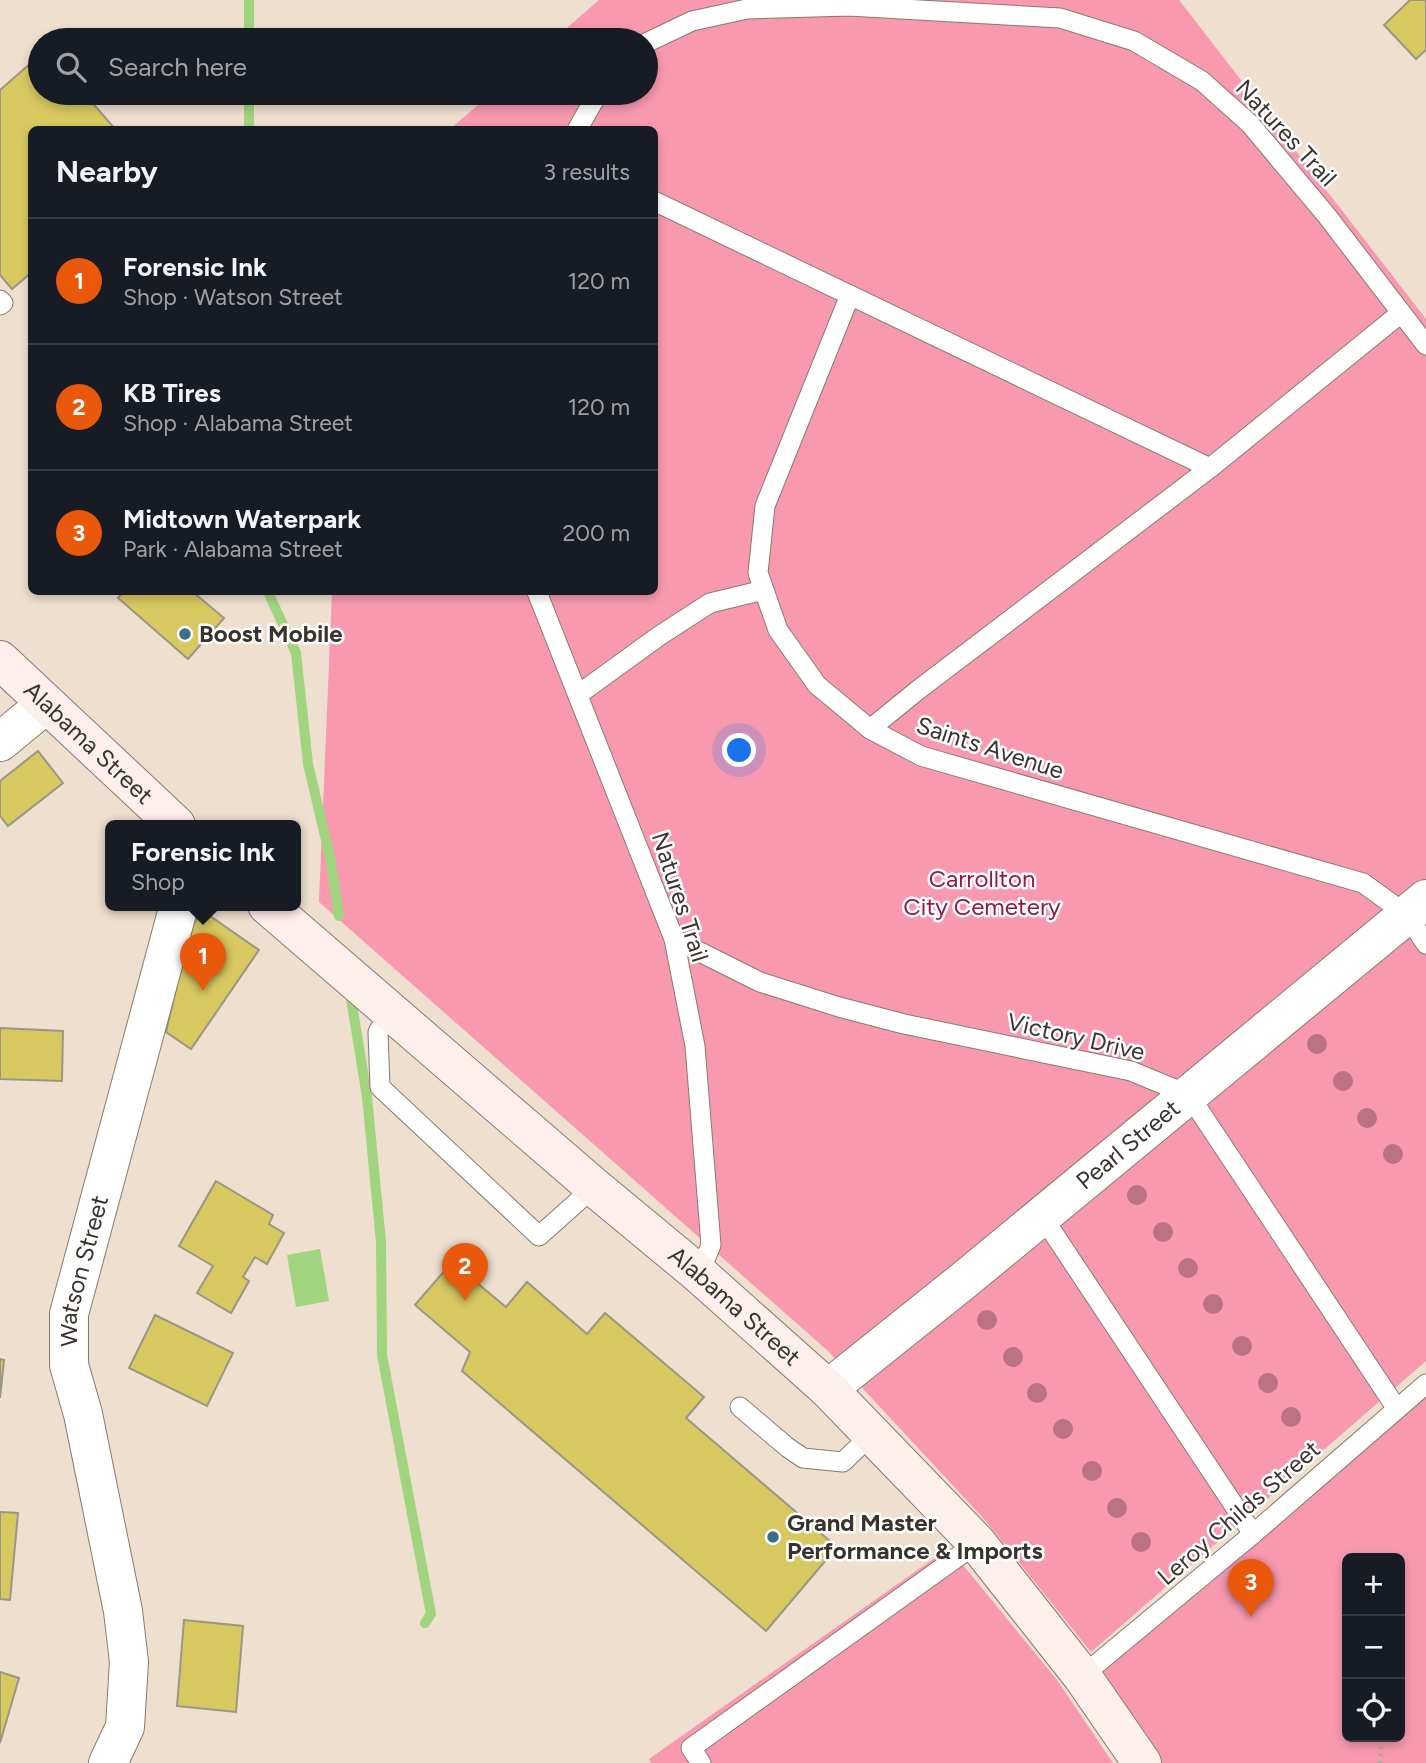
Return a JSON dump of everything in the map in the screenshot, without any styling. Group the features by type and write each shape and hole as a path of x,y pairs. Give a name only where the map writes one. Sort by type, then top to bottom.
{"main road":[{"name":"Alabama Street","path":"0,660 171,820"},
{"name":"Alabama Street","path":"274,911 699,1274 828,1389 977,1543 1082,1676 1142,1763"}],"street":[{"path":"0,742 47,704"},
{"name":"Watson Street","path":"108,1763 125,1727 129,1662 124,1611 83,1414 69,1365 69,1314 177,911"},
{"name":"Pearl Street","path":"828,1389 1189,1095 1420,919"}],"lane":[{"name":"Natures Trail","path":"658,37 692,21 747,9 849,6 1060,18 1134,41 1202,81 1250,124 1327,216 1426,345"},
{"path":"579,126 591,105"},
{"path":"658,203 1210,468"},
{"name":"Saints Avenue","path":"850,295 765,506 758,573 778,630 817,685 870,729 920,756 1363,883 1420,919"},
{"path":"870,729 1210,468 1401,313"},
{"path":"579,694 710,603 764,590"},
{"name":"Natures Trail","path":"538,595 674,939 695,1046 711,1245 699,1274"},
{"name":"Victory Drive","path":"674,939 760,982 839,1007 904,1024 1131,1071 1189,1095"},
{"path":"391,1012 378,1032 380,1087 539,1236 594,1187"},
{"path":"1189,1095 1397,1409"},
{"path":"1042,1216 1253,1534"},
{"name":"Leroy Childs Street","path":"1082,1676 1253,1534 1426,1384"},
{"path":"740,1407 803,1458 843,1462 872,1434"},
{"path":"701,1763 691,1748 977,1543"}],"path":[{"path":"1380,1763 1382,1742"}],"green space":[{"name":"Carrollton City Cemetery","path":"599,0 1179,0 1426,319 1426,1361 1091,1652 984,1519 828,1351 319,902 332,595 658,595 658,126 454,126 478,105 658,105 658,28 567,28"},
{"path":"1426,1397 1426,1763 1142,1763 1082,1676"},
{"path":"949,1548 1057,1680 1113,1763 651,1763 649,1759"}],"shaded area":[{"path":"320,1249 329,1301 296,1307 287,1255"}],"building":[{"path":"1410,0 1426,0 1426,50 1416,59 1384,25"},
{"path":"28,66 28,105 94,105 113,126 28,126 28,275 12,289 0,275 0,90"},
{"path":"120,595 197,595 224,618 188,659 118,598"},
{"path":"38,751 63,783 8,826 0,816 0,781"},
{"path":"203,911 259,950 191,1049 166,1032 190,929"},
{"path":"0,1028 63,1031 62,1081 0,1079"},
{"path":"216,1181 273,1215 269,1224 284,1233 267,1264 255,1257 243,1277 249,1281 231,1313 197,1293 213,1266 179,1246"},
{"path":"452,1262 506,1307 527,1282 587,1334 605,1313 704,1397 686,1418 837,1547 766,1631 462,1371 470,1352 415,1305"},
{"path":"155,1315 233,1353 207,1406 129,1368"},
{"path":"0,1359 4,1360 0,1398"},
{"path":"0,1512 18,1513 10,1600 0,1599"},
{"path":"184,1620 243,1626 236,1712 177,1706"},
{"path":"0,1672 19,1678 0,1743"}],"waterway":[{"path":"249,0 249,28"},
{"path":"249,105 249,126"},
{"path":"269,595 296,653 308,764 330,857 339,916"},
{"path":"351,998 367,1097 381,1242 382,1355 431,1614 425,1623"}],"place":[{"name":"Boost Mobile","path":"185,634"},
{"name":"Forensic Ink","path":"203,991"},
{"name":"KB Tires","path":"465,1301"},
{"name":"Grand Master Performance & Imports","path":"773,1537"},
{"name":"Midtown Waterpark","path":"1251,1617"}]}
